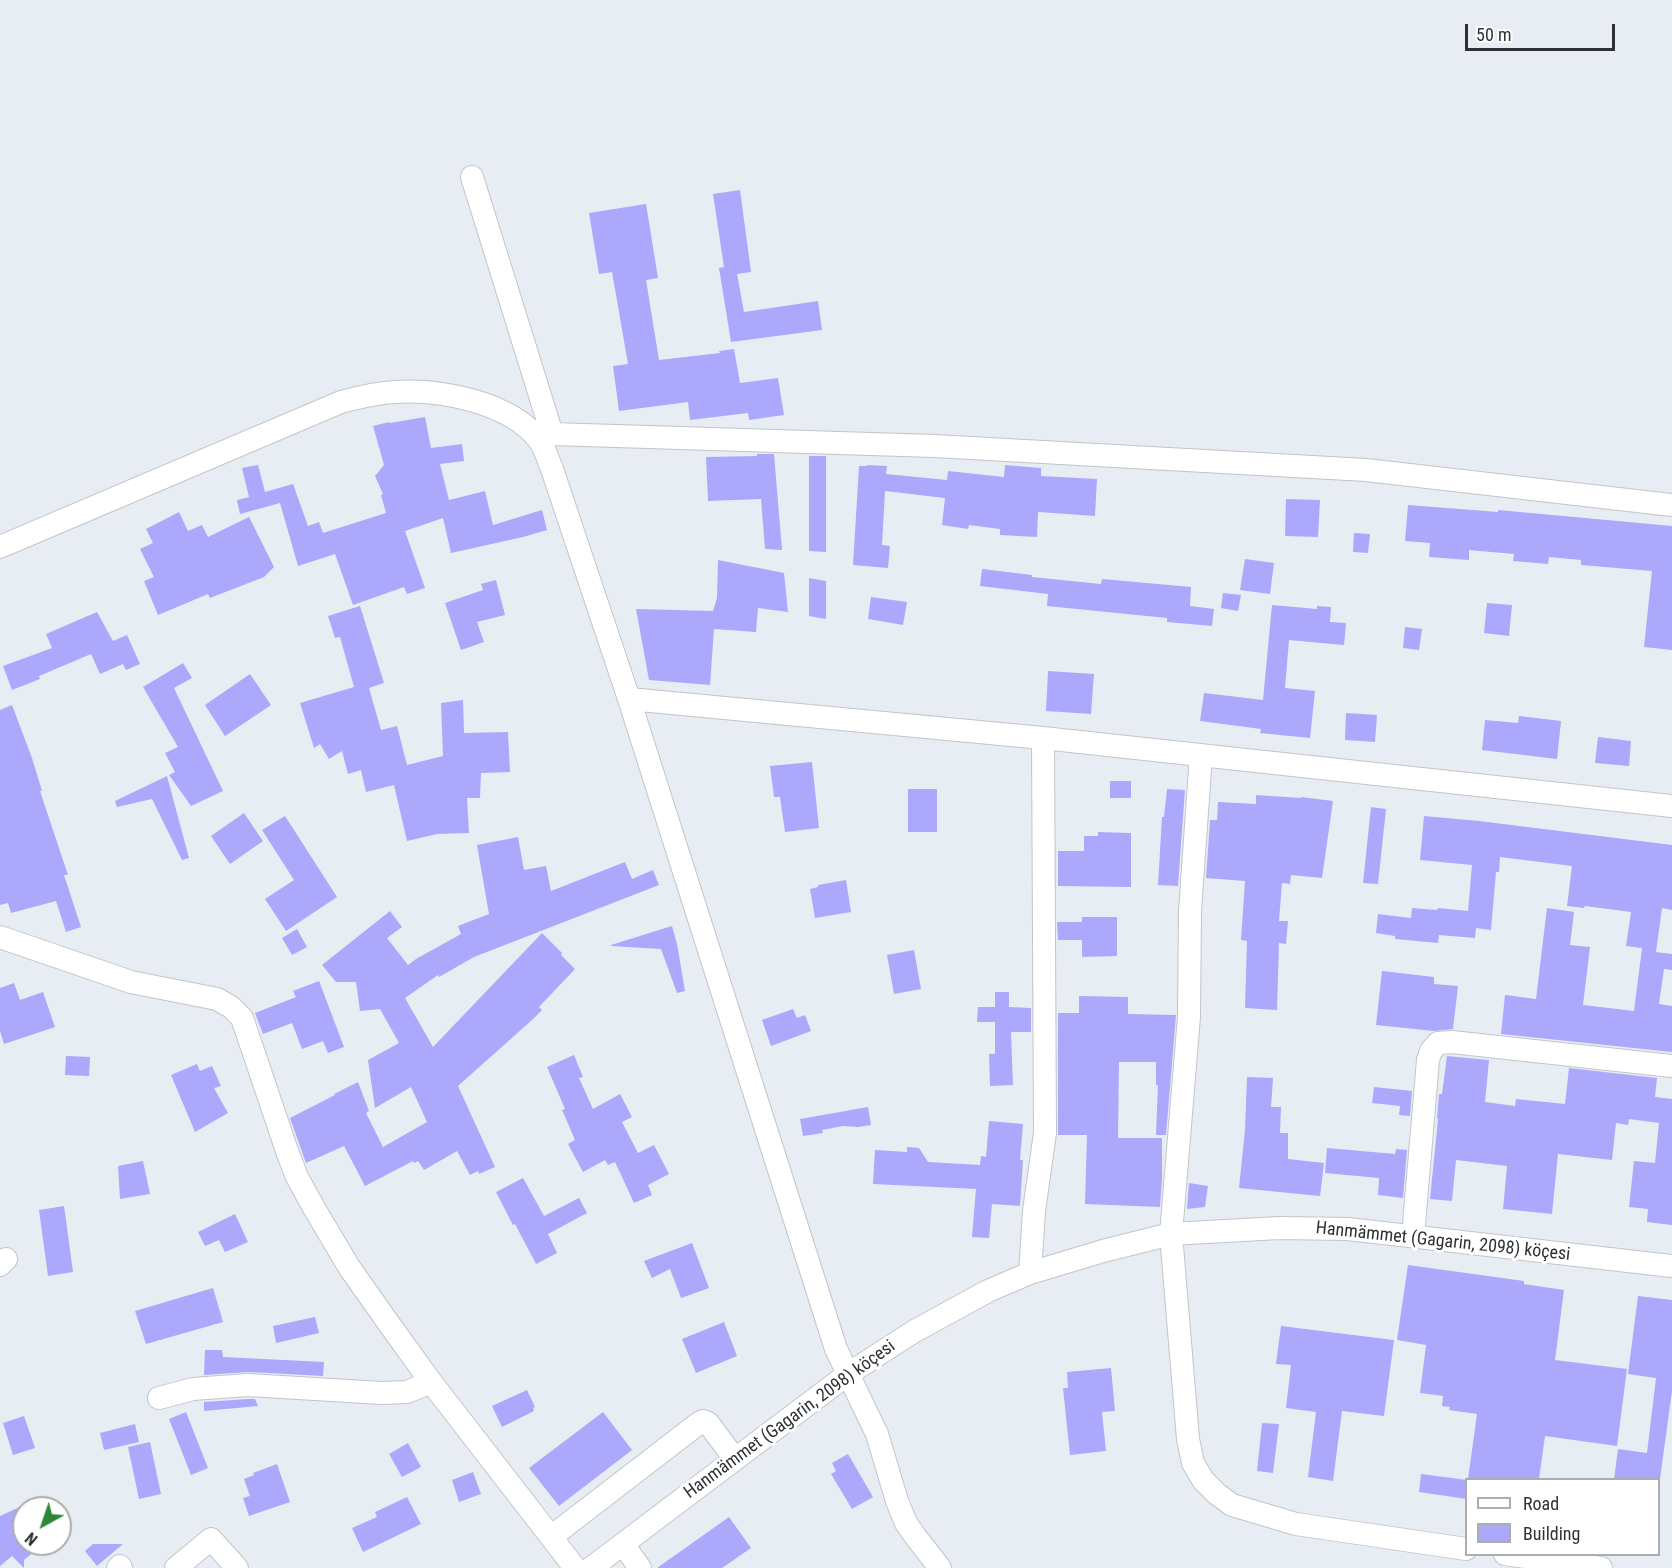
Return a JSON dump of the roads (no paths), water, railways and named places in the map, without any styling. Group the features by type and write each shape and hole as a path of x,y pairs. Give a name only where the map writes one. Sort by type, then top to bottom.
{"street":[{"path":"472,177 552,434 936,446 1366,471 1672,505"},
{"path":"0,548 341,402 371,395 397,392 431,393 465,398 495,408 522,423 540,441 552,469 629,699 836,1349 876,1434 906,1522 940,1568"},
{"path":"629,699 1043,738 1672,806"},
{"path":"1030,1273 1034,1211 1045,1133 1043,738"},
{"path":"1201,755 1190,910 1190,1017 1171,1234 1188,1439 1193,1463 1203,1480 1232,1505 1296,1524 1465,1549"},
{"path":"0,937 131,982 217,999 231,1007 242,1018 297,1177 349,1267 431,1382 575,1568"},
{"path":"1413,1236 1428,1060 1431,1051 1438,1043 1452,1042 1672,1066"},
{"name":"Hanmämmet (Gagarin, 2098) köçesi","path":"591,1568 848,1374 913,1332 988,1291 1030,1273 1103,1251 1171,1234 1279,1228 1348,1229 1672,1266"},
{"path":"159,1398 193,1389 248,1385 382,1394 407,1392 431,1382"},
{"path":"551,1537 703,1421 708,1423 735,1460"},
{"path":"176,1568 211,1539 237,1568"},
{"path":"623,1544 640,1568"},
{"path":"1519,1556 1601,1568"}]}
